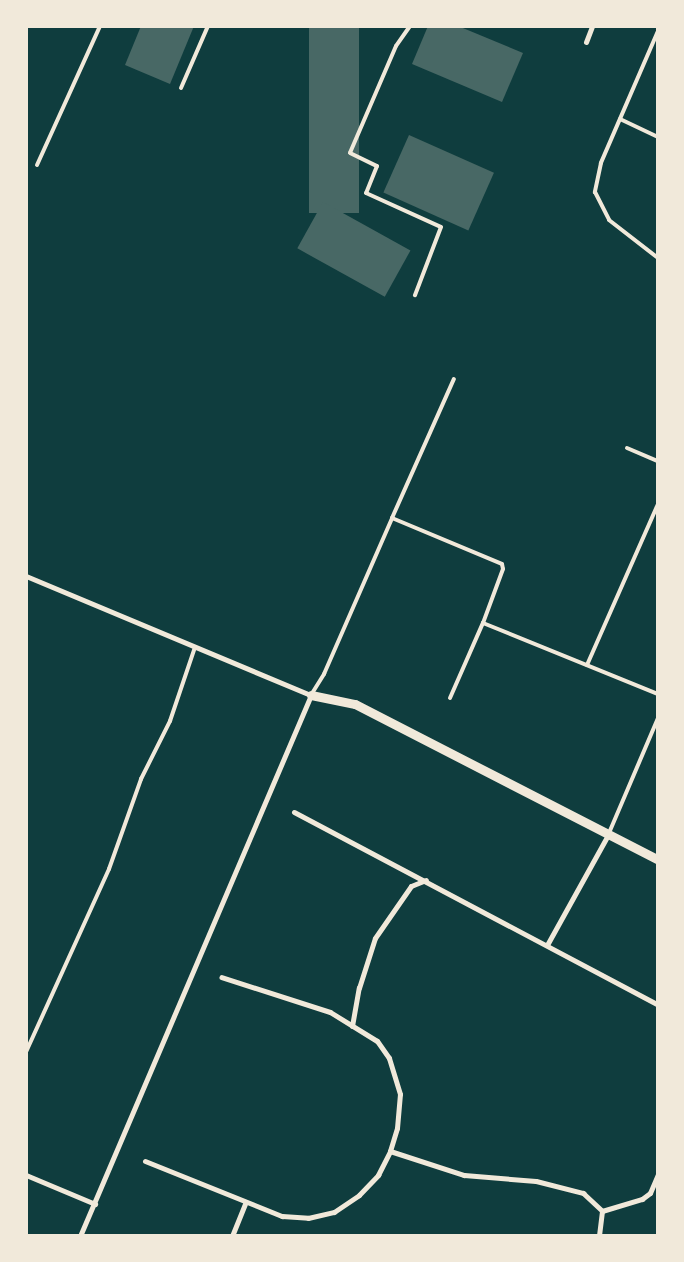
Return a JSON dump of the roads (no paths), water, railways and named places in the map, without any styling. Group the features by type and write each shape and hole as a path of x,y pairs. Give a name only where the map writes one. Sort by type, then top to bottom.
{"street":[{"path":"586,42 592,26"},
{"path":"26,576 311,695 355,704 658,860"},
{"path":"80,1236 311,695"},
{"path":"294,812 426,880 658,1005"},
{"path":"547,945 608,835"},
{"path":"352,1026 358,988 375,938 411,886 426,880"},
{"path":"145,1161 245,1203 282,1216 308,1218 334,1212 378,1175 390,1151 399,1110 397,1076 377,1041 330,1012 221,977"},
{"path":"390,1151 464,1175 560,1186 583,1193 602,1211"},
{"path":"602,1211 642,1200 650,1193 658,1174"},
{"path":"26,1175 95,1204"},
{"path":"232,1236 245,1203"},
{"path":"600,1236 602,1211"}],"lane":[{"path":"37,165 100,26"},
{"path":"181,88 208,26"},
{"path":"410,26 396,46 350,153 378,166 366,193 441,227 415,295"},
{"path":"658,32 601,163 595,192 609,220 658,258"},
{"path":"620,119 658,137"},
{"path":"311,695 324,674 454,379"},
{"path":"627,448 658,461"},
{"path":"587,665 658,504"},
{"path":"392,518 502,564 503,570 483,623 450,698"},
{"path":"483,623 658,694"},
{"path":"26,1052 105,877 141,779 170,721 194,647"},
{"path":"608,835 658,718"}]}
